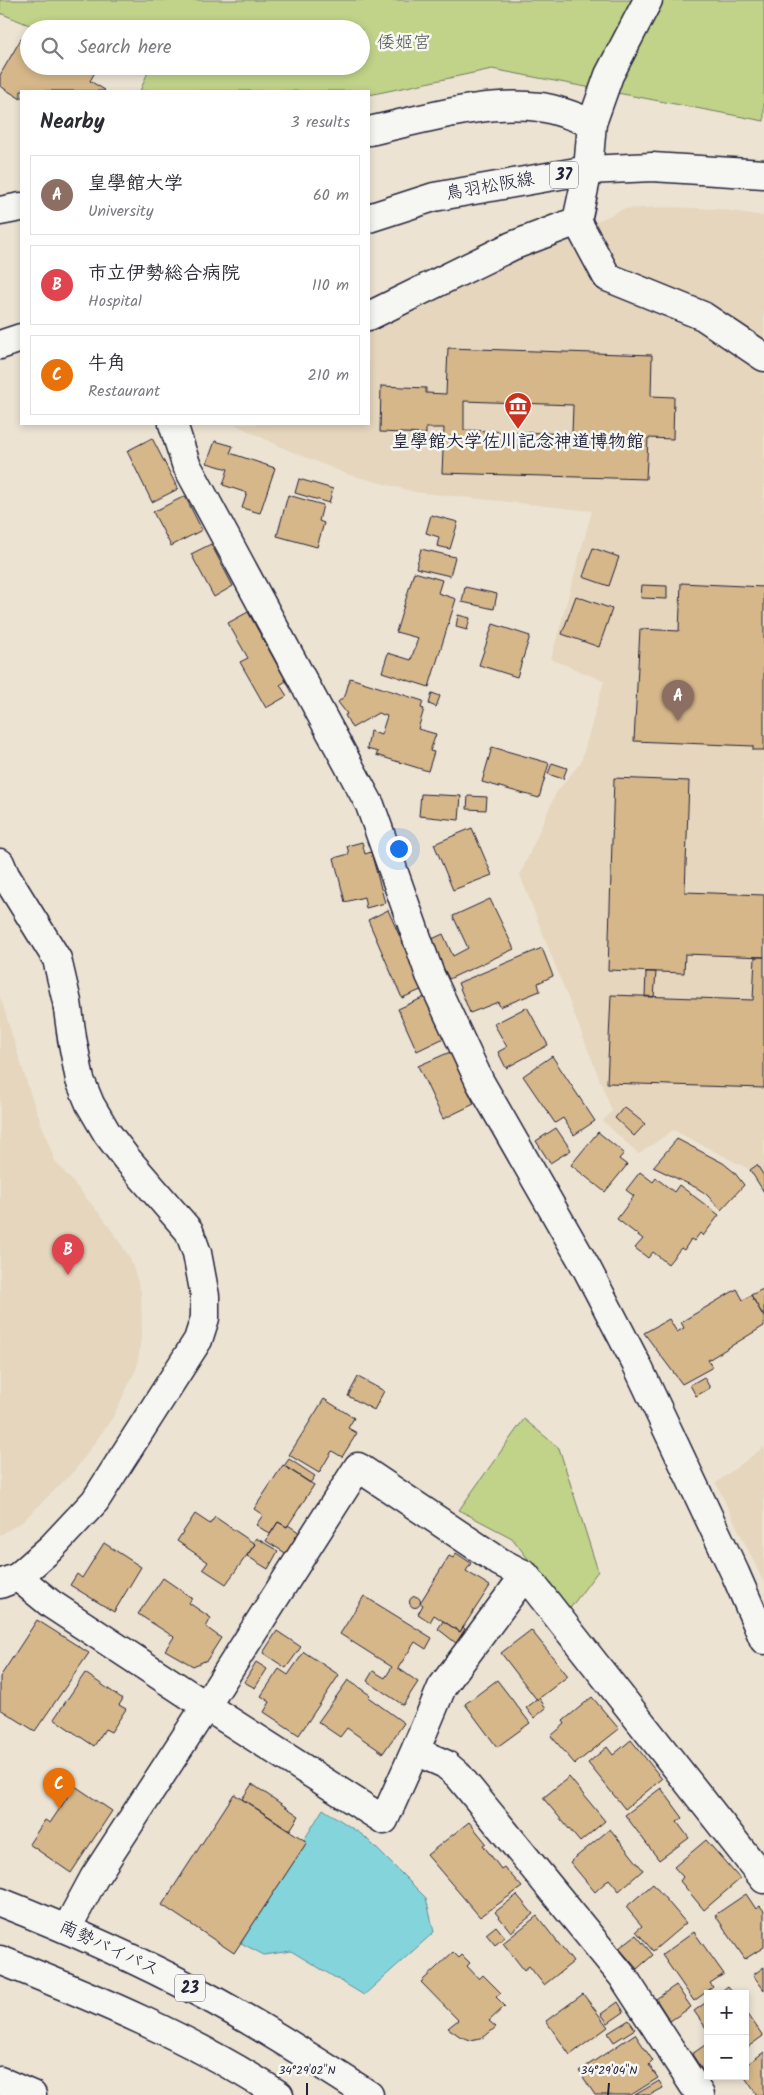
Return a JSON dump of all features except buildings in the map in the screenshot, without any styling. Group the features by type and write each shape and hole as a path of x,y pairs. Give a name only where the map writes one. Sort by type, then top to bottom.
{"main road":[{"path":"648,0 609,75 592,123 588,170 577,221 607,277 703,316 764,357"},
{"path":"370,131 455,112 502,106 541,107 592,123"},
{"name":"鳥羽松阪線","path":"370,218 434,197 588,170 652,167 764,174"},
{"path":"0,211 20,207"},
{"path":"370,316 512,246 577,221"},
{"path":"0,345 20,338"},
{"path":"173,425 186,464 370,805 430,975 480,1082 587,1269 637,1365 736,1574 764,1640"},
{"path":"0,863 5,875 57,959 68,1002 72,1038 80,1080 90,1104 107,1133 126,1158 189,1231 198,1253 205,1296 205,1318 198,1340 95,1501 51,1548 9,1580 51,1604 384,1820 442,1687 525,1576"},
{"path":"67,1928 94,1878 358,1468 500,1562 525,1576 764,1879"},
{"path":"415,1751 444,1764 464,1783 624,1978 700,2095"},
{"name":"南勢バイパス","path":"0,1902 67,1928 204,1995 295,2048 369,2095"},
{"path":"0,1960 67,1987 187,2042 279,2095"},
{"path":"0,2081 32,2095"}],"shaded area":[{"path":"666,207 717,209 764,216 764,1177 673,1130 639,1154 603,1121 612,1111 520,875 556,793 581,762 604,681 551,659 592,511 415,492 347,474 288,450 236,425 370,425 370,330 623,209"},
{"path":"0,996 30,1093 55,1161 104,1219 130,1258 141,1292 142,1330 137,1367 113,1417 75,1470 23,1521 0,1535"},
{"path":"764,1447 764,1583 716,1483"}],"green space":[{"name":"倭姬宮","path":"0,0 764,0 764,121 492,69 370,95 370,90 140,90 147,75 370,75 370,20 20,21 0,13"},
{"path":"524,1419 559,1448 598,1571 568,1611 512,1538 459,1510"}],"water":[{"path":"323,1809 364,1836 426,1898 434,1932 364,1995 291,1951 264,1955 241,1943"}],"place":[{"name":"皇學館大学佐川記念神道博物館","path":"518,430"},
{"name":"皇學館大学","path":"678,721"},
{"name":"市立伊勢総合病院","path":"68,1275"},
{"name":"牛角","path":"59,1809"}]}
